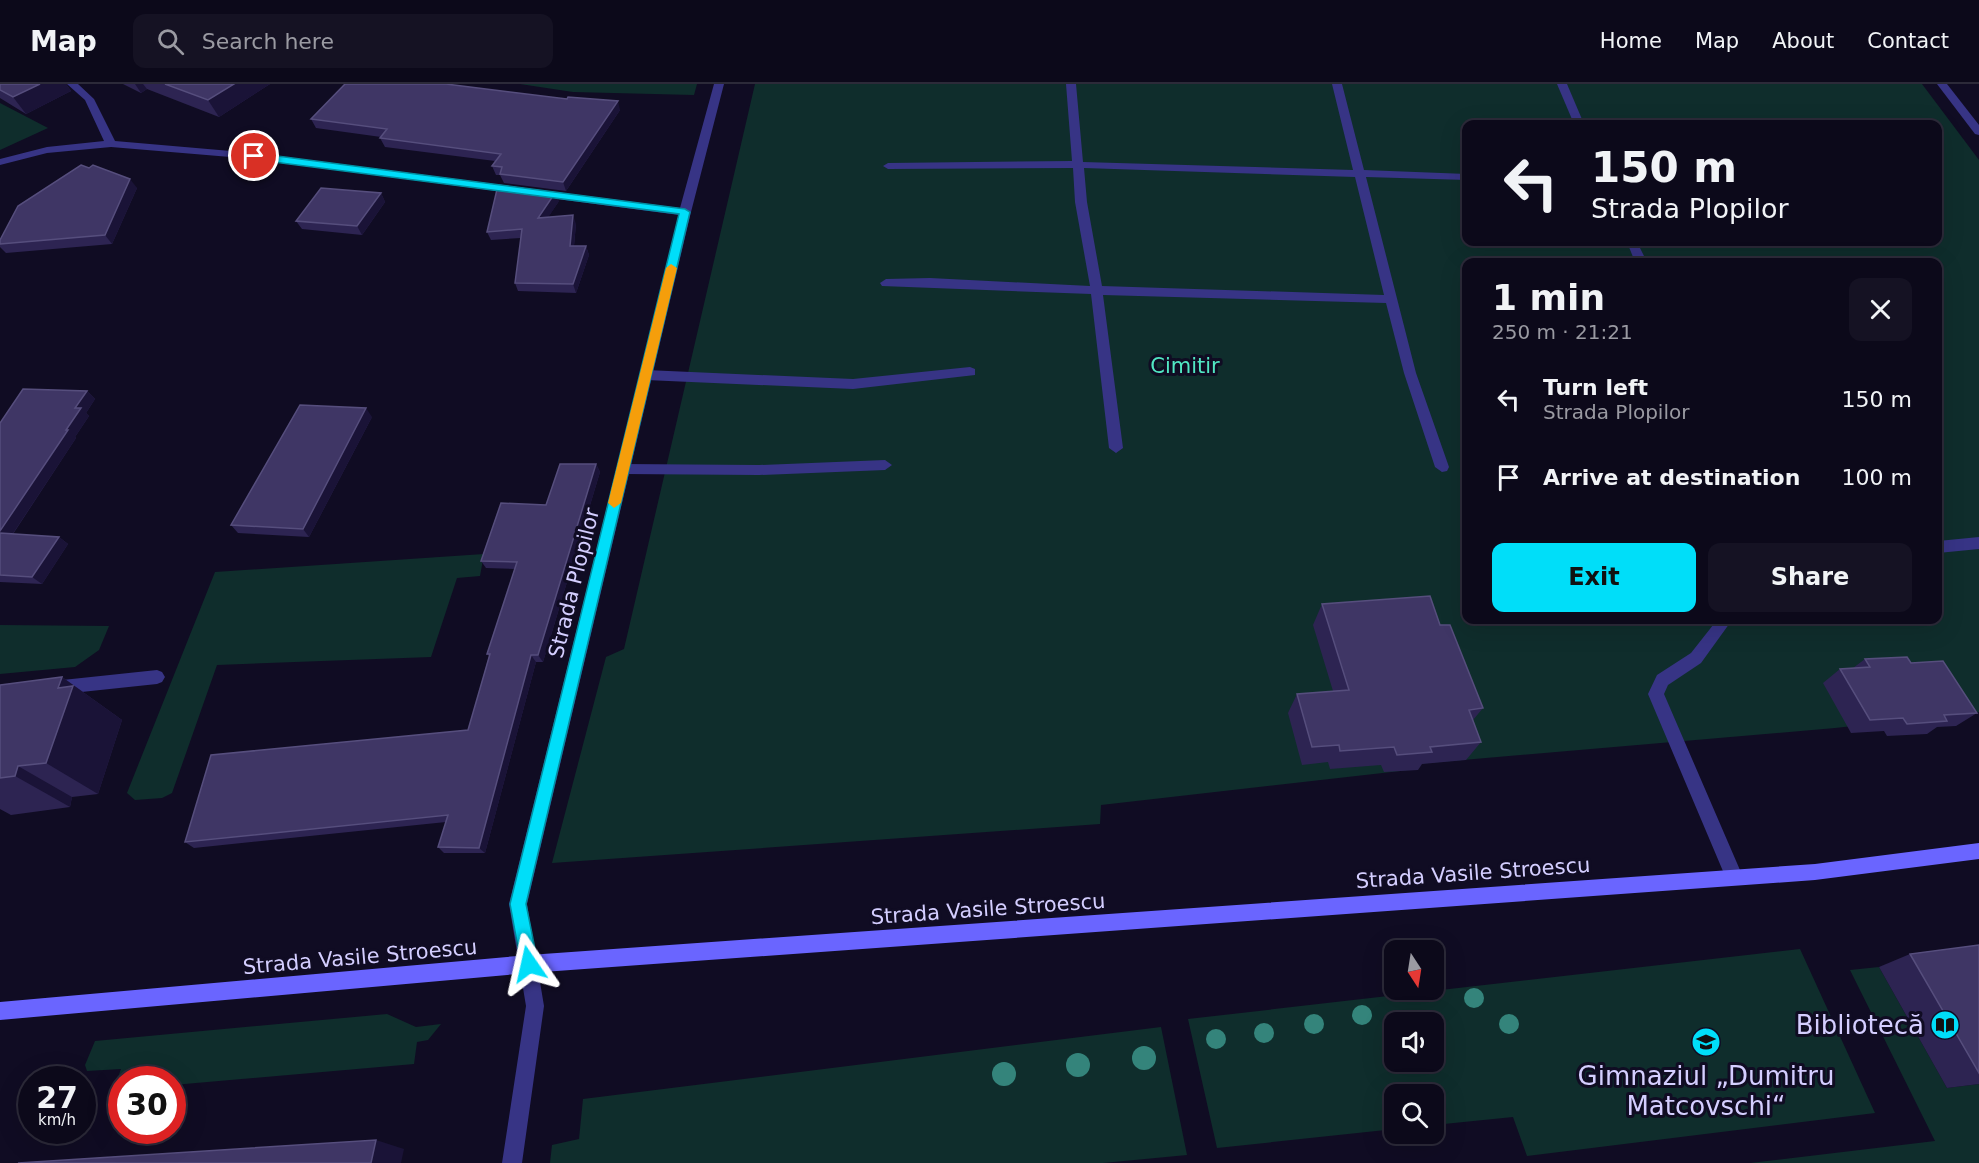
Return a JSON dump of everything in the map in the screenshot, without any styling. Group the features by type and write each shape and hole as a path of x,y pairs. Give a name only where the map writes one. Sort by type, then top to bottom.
{"main road":[{"name":"Strada Vasile Stroescu","path":"0,1011 529,964 1826,870 1979,850"}],"street":[{"path":"72,84 89,99 111,144"},
{"name":"Strada Plopilor","path":"512,1163 535,1006 518,904 685,212 719,84"},
{"path":"1071,84 1085,231 1097,291 1116,448"},
{"path":"1337,84 1410,373 1442,467"},
{"path":"1563,84 1577,120"},
{"path":"1942,84 1979,132"},
{"path":"0,162 47,150 111,144 254,156 685,212"},
{"path":"888,166 1079,165 1462,177"},
{"path":"886,283 930,282 1097,291 1391,299"},
{"path":"646,375 853,384 970,372"},
{"path":"623,469 759,470 885,465"},
{"path":"1942,547 1979,543"},
{"path":"1722,624 1696,658 1662,680 1656,694 1734,877"},
{"path":"34,690 157,677"}],"green space":[{"path":"520,84 697,84 694,95 573,92"},
{"name":"Cimitir","path":"755,84 1922,84 1979,160 1979,712 1835,728 1417,764 1418,769 1101,805 1100,824 552,863 606,657 624,649"},
{"path":"0,103 48,128 0,150"},
{"path":"484,554 480,576 457,578 431,657 217,665 172,793 162,798 135,800 127,793 215,572"},
{"path":"0,625 109,626 99,650 75,667 0,674"},
{"path":"1800,949 1875,1113 1527,1156 1513,1117 1444,1124 1444,1084 1384,1084 1384,1130 1217,1148 1188,1019 1384,997 1384,1000 1444,1000 1444,990"},
{"path":"1879,967 1947,1088 1979,1084 1979,1163 1750,1163 1935,1141 1850,970"},
{"path":"387,1014 416,1027 441,1024 428,1040 417,1042 414,1064 186,1084 186,1066 108,1066 108,1070 96,1070 96,1066 85,1066 95,1041"},
{"path":"1161,1027 1187,1155 1103,1163 550,1163 552,1145 579,1139 583,1099"}],"building":[{"path":"0,84 40,84 13,97 0,90"},
{"path":"165,84 234,84 208,100"},
{"path":"345,84 446,84 567,99 568,97 618,101 563,182 500,174 502,167 492,166 501,154 380,138 387,129 311,119"},
{"path":"81,165 89,168 93,165 130,179 105,235 0,244 18,206"},
{"path":"498,185 555,193 538,218 573,215 570,246 586,246 573,284 515,283 522,229 487,232"},
{"path":"321,188 381,193 357,226 296,221"},
{"path":"23,389 87,391 75,408 81,408 66,430 68,430 0,531 0,423"},
{"path":"300,405 366,408 303,529 231,525"},
{"path":"560,464 596,464 538,655 531,655 479,848 438,847 448,815 185,842 211,755 468,730 490,654 487,654 517,562 481,561 501,503 546,505"},
{"path":"0,533 59,537 32,577 0,575"},
{"path":"1430,596 1440,625 1450,625 1483,708 1469,710 1481,742 1430,747 1432,752 1397,755 1394,747 1340,751 1339,745 1312,747 1297,694 1349,690 1322,604"},
{"path":"1907,657 1911,663 1943,661 1977,713 1944,715 1947,721 1907,724 1903,718 1870,720 1840,669 1870,667 1865,659"},
{"path":"62,677 58,688 73,686 46,763 18,766 15,776 0,778 0,685"},
{"path":"1979,945 1979,1073 1910,954"},
{"path":"376,1140 371,1163 18,1163"}],"slow traffic":[{"path":"614,503 671,268"}],"place":[{"name":"Bibliotecă","path":"1945,1025"},
{"name":"Gimnaziul „Dumitru Matcovschi“","path":"1706,1042"}],"route":[{"path":"254,156 685,212 518,904 529,964"}]}
